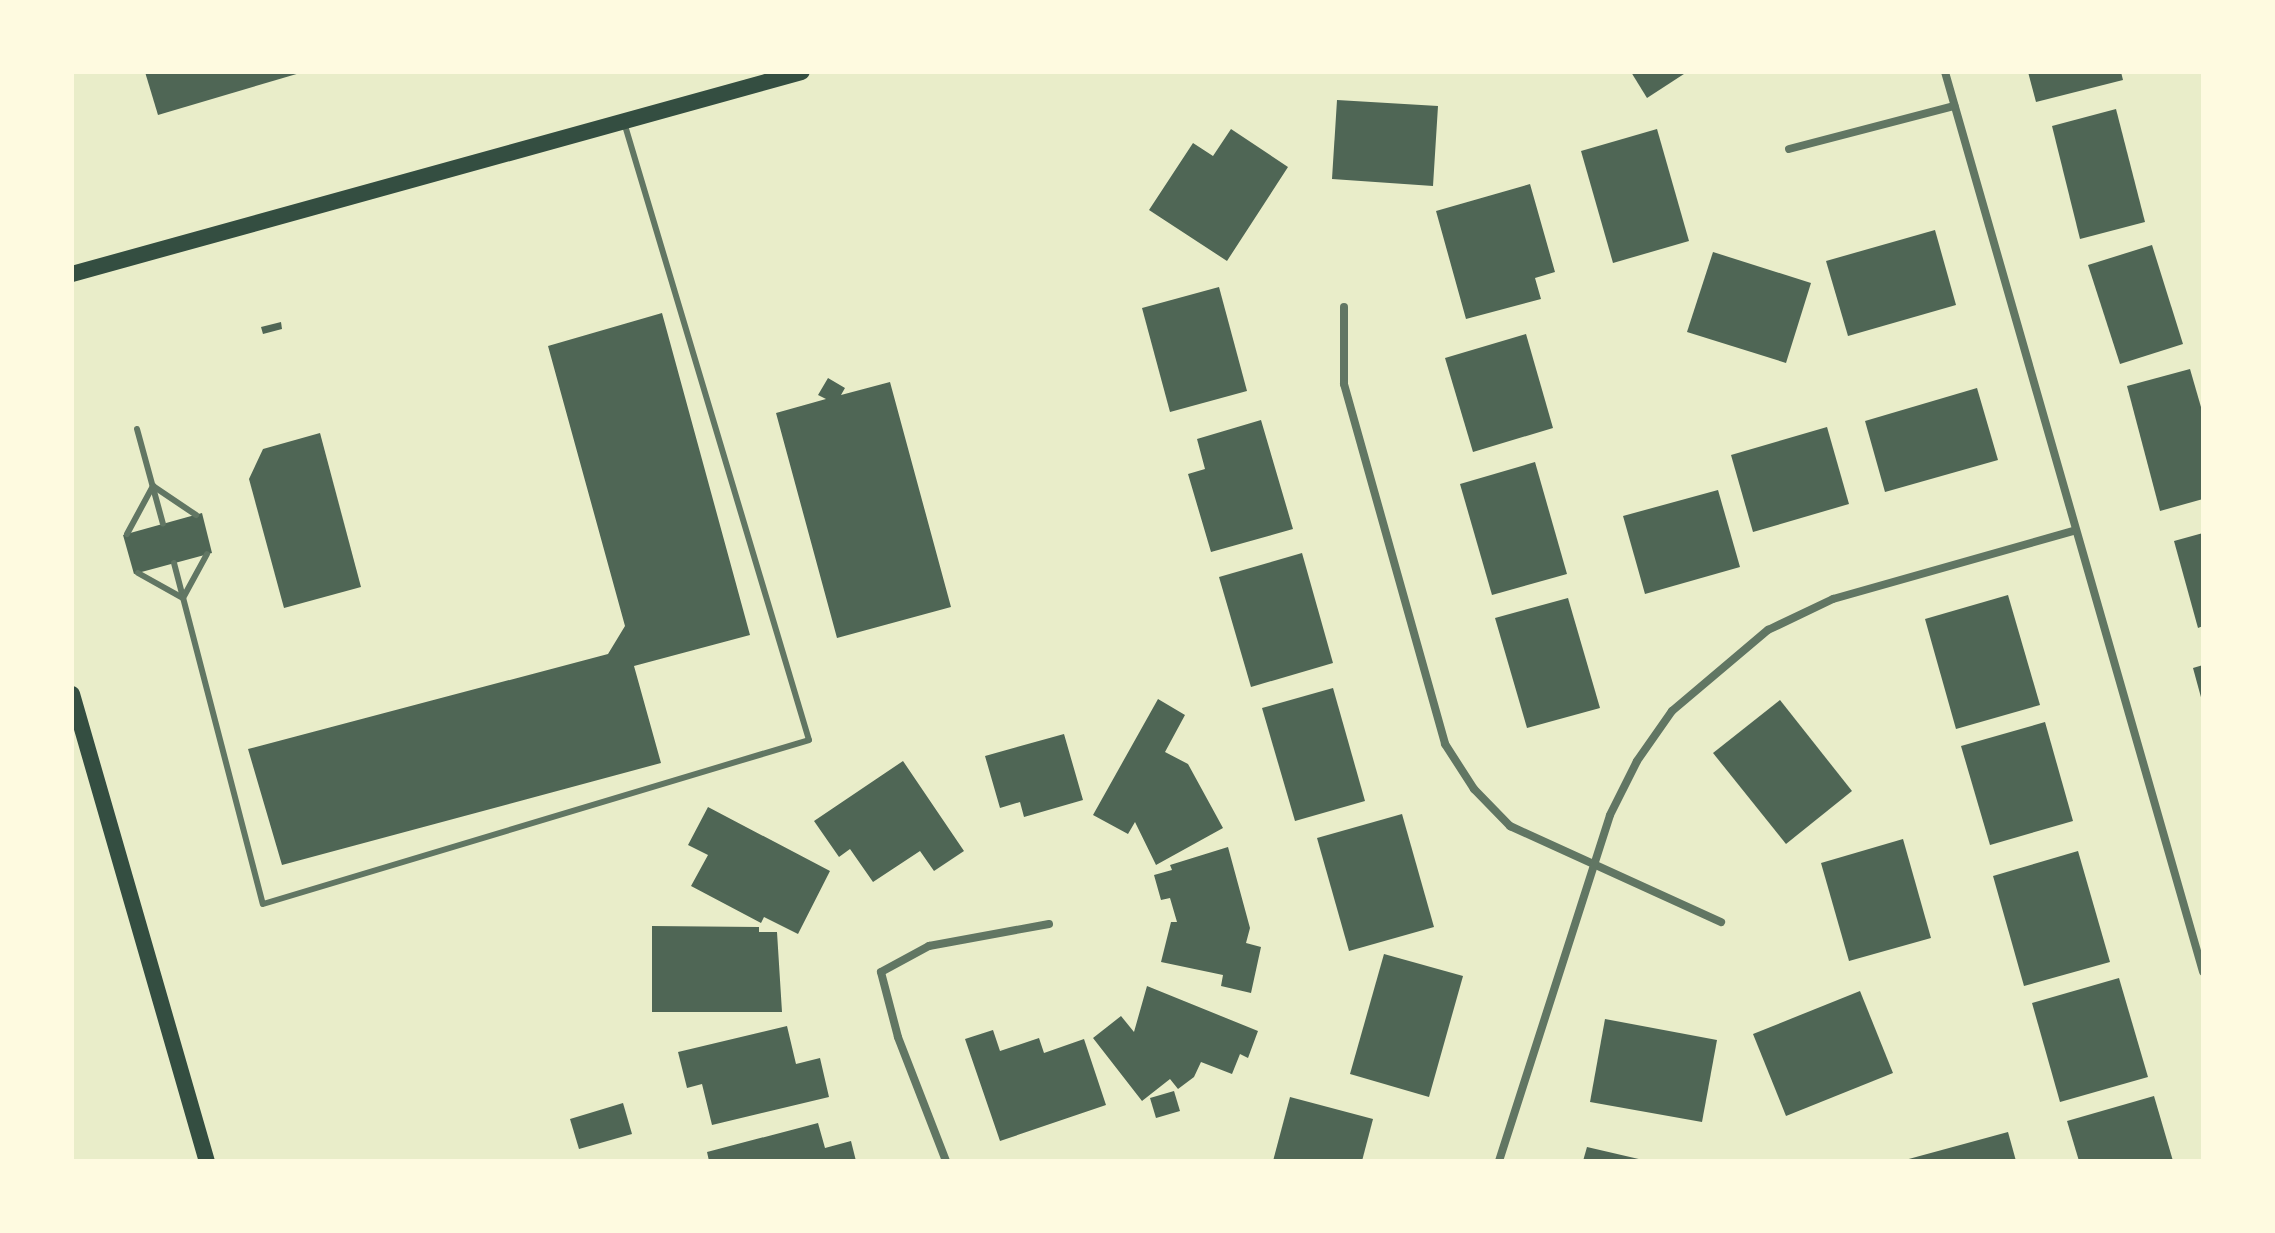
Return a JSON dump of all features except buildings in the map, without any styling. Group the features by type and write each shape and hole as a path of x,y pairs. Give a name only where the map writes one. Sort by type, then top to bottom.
{"main road":[{"path":"72,274 623,119 802,72"},
{"path":"72,694 207,1161"}],"street":[{"path":"1945,72 2074,531 2203,972"},
{"path":"1789,149 1954,106"},
{"path":"1344,307 1344,384 1445,744 1474,789 1510,826 1721,922"},
{"path":"1499,1161 1592,863 1637,761 1672,711 1768,630 1833,599 2074,531"},
{"path":"946,1161 898,1037 881,972 929,946 1049,924"}],"lane":[{"path":"174,563 263,904 809,740 623,119"},
{"path":"137,429 163,524"},
{"path":"153,486 196,515"},
{"path":"127,534 153,486"},
{"path":"183,598 207,554"},
{"path":"138,573 183,598"}]}
